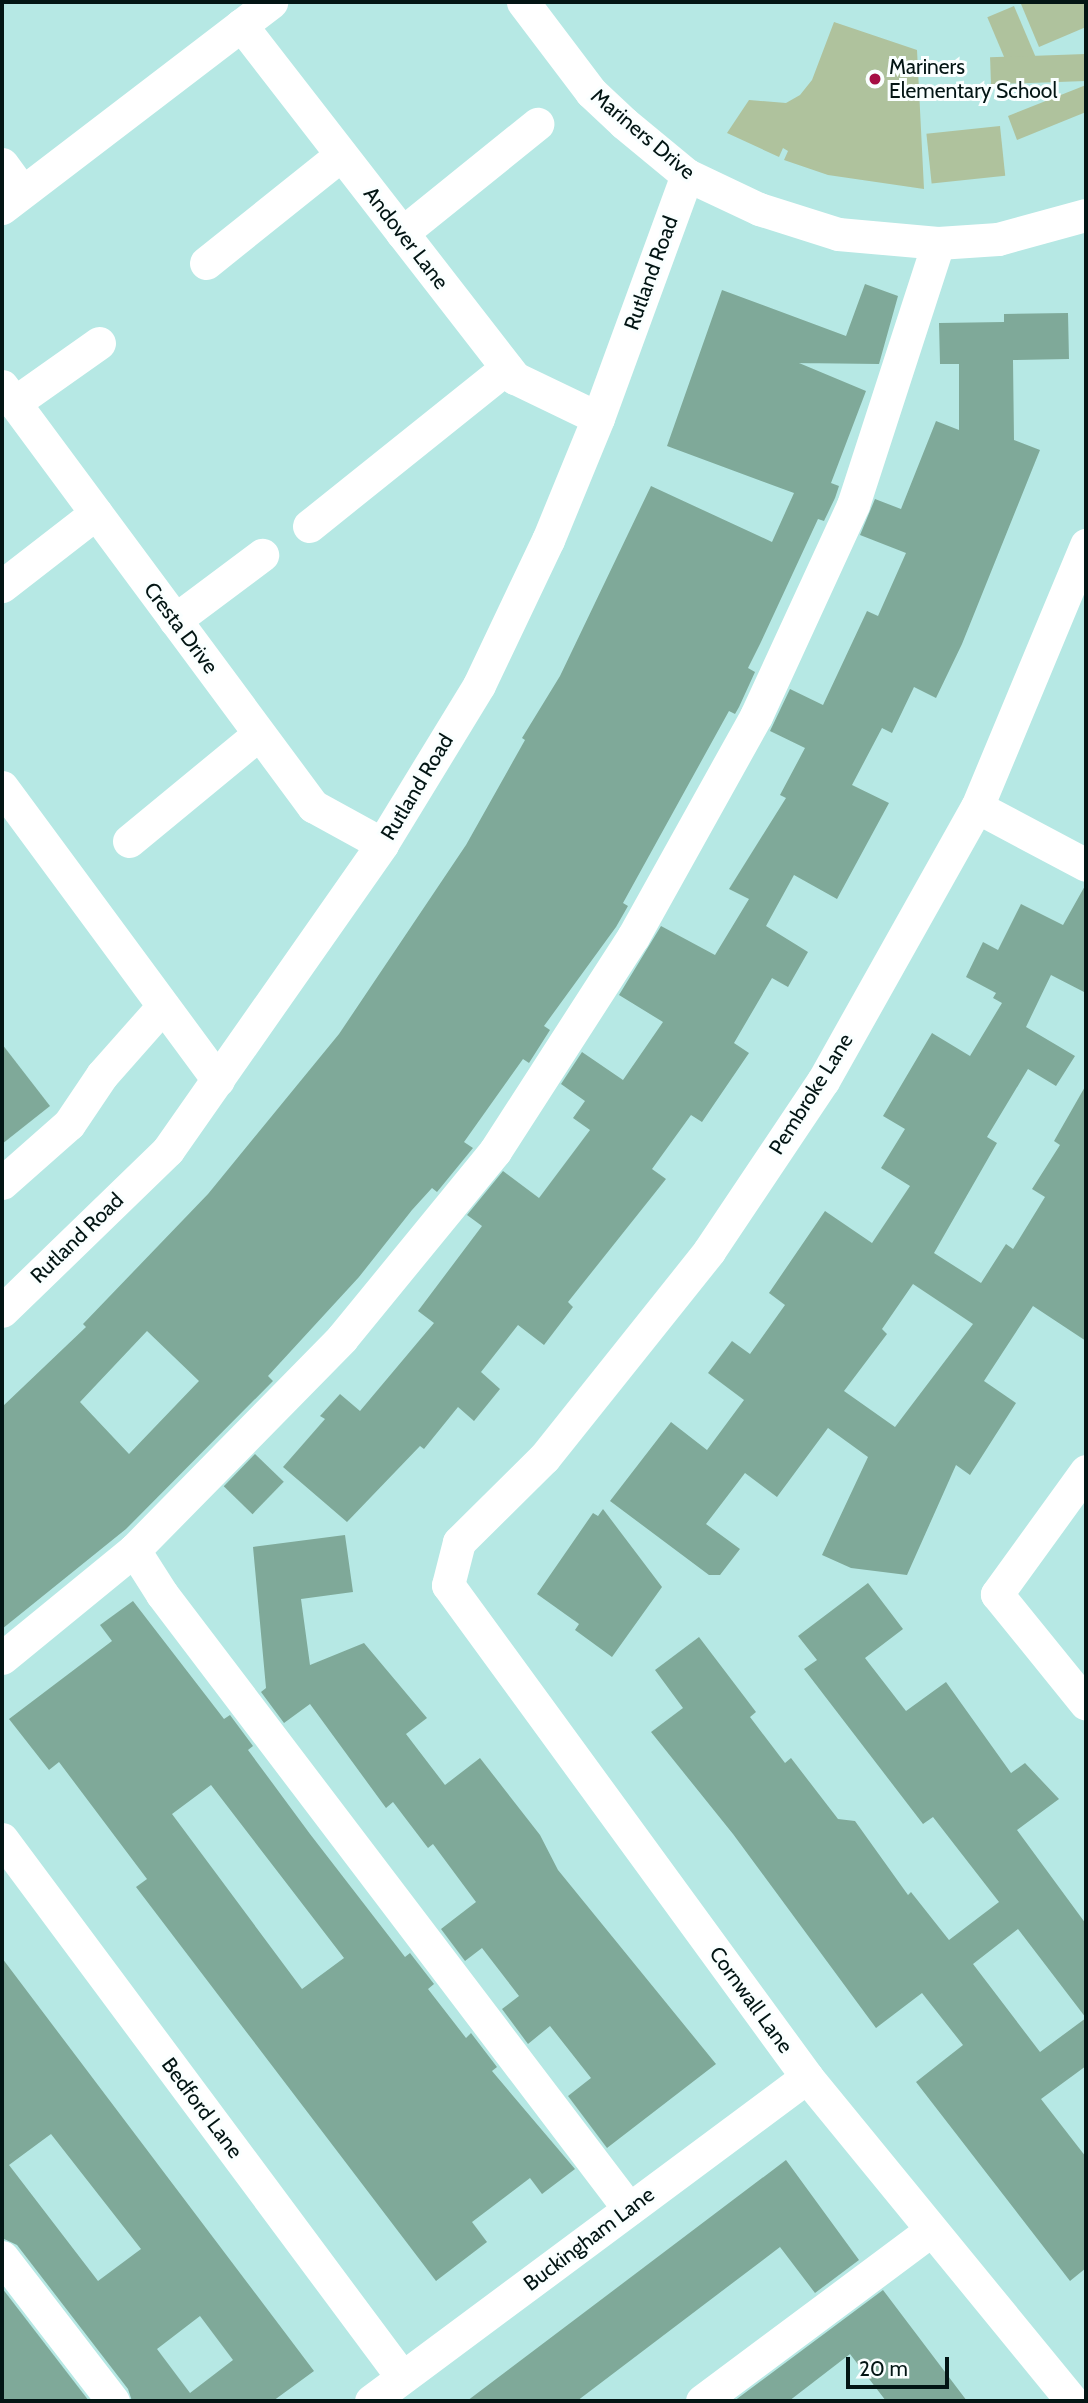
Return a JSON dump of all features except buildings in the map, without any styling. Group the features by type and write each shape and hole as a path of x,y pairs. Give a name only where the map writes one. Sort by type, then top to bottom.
{"street":[{"path":"2,164 12,200 271,2"},
{"name":"Mariners Drive","path":"523,2 591,92 687,175 797,223 838,234 938,243 998,239 1086,215"},
{"name":"Andover Lane","path":"241,25 515,379 598,418"},
{"path":"402,233 537,124"},
{"path":"206,262 341,155"},
{"name":"Rutland Road","path":"2,1311 168,1150 382,844 479,685 548,540 598,418 687,175"},
{"path":"2,1658 134,1550 342,1338 486,1161 633,937 756,716 853,505 938,243"},
{"path":"8,394 99,344"},
{"path":"309,526 506,368"},
{"name":"Cresta Drive","path":"8,394 313,806 382,844"},
{"path":"2,586 96,513"},
{"name":"Pembroke Lane","path":"448,1585 459,1542 544,1458 709,1251 823,1081 977,807 1086,545"},
{"path":"175,621 262,555"},
{"path":"128,842 259,734"},
{"path":"2,787 218,1080"},
{"path":"977,807 1086,865"},
{"path":"2,1183 69,1124 103,1076 163,1006"},
{"path":"1086,1471 997,1594 1086,1704"},
{"path":"134,1550 162,1594 629,2209"},
{"name":"Cornwall Lane","path":"448,1585 807,2077 930,2231 1072,2401"},
{"name":"Bedford Lane","path":"2,1839 402,2377"},
{"name":"Buckingham Lane","path":"371,2401 807,2077"},
{"path":"702,2401 930,2231"},
{"path":"2,2257 113,2401"}],"green space":[{"path":"1086,2 1086,27 1039,47 1021,4"},
{"path":"1014,6 1036,58 1009,69 987,17"},
{"path":"834,22 917,50 924,189 828,175 784,160 788,151 783,148 779,157 727,133 749,100 786,103 800,95 812,80"},
{"path":"1085,54 1086,81 991,84 990,57"},
{"path":"1086,85 1086,112 1017,140 1008,116"},
{"path":"1000,126 1005,176 932,183 926,134"}],"place":[{"name":"Mariners Elementary School","path":"875,79"}]}
